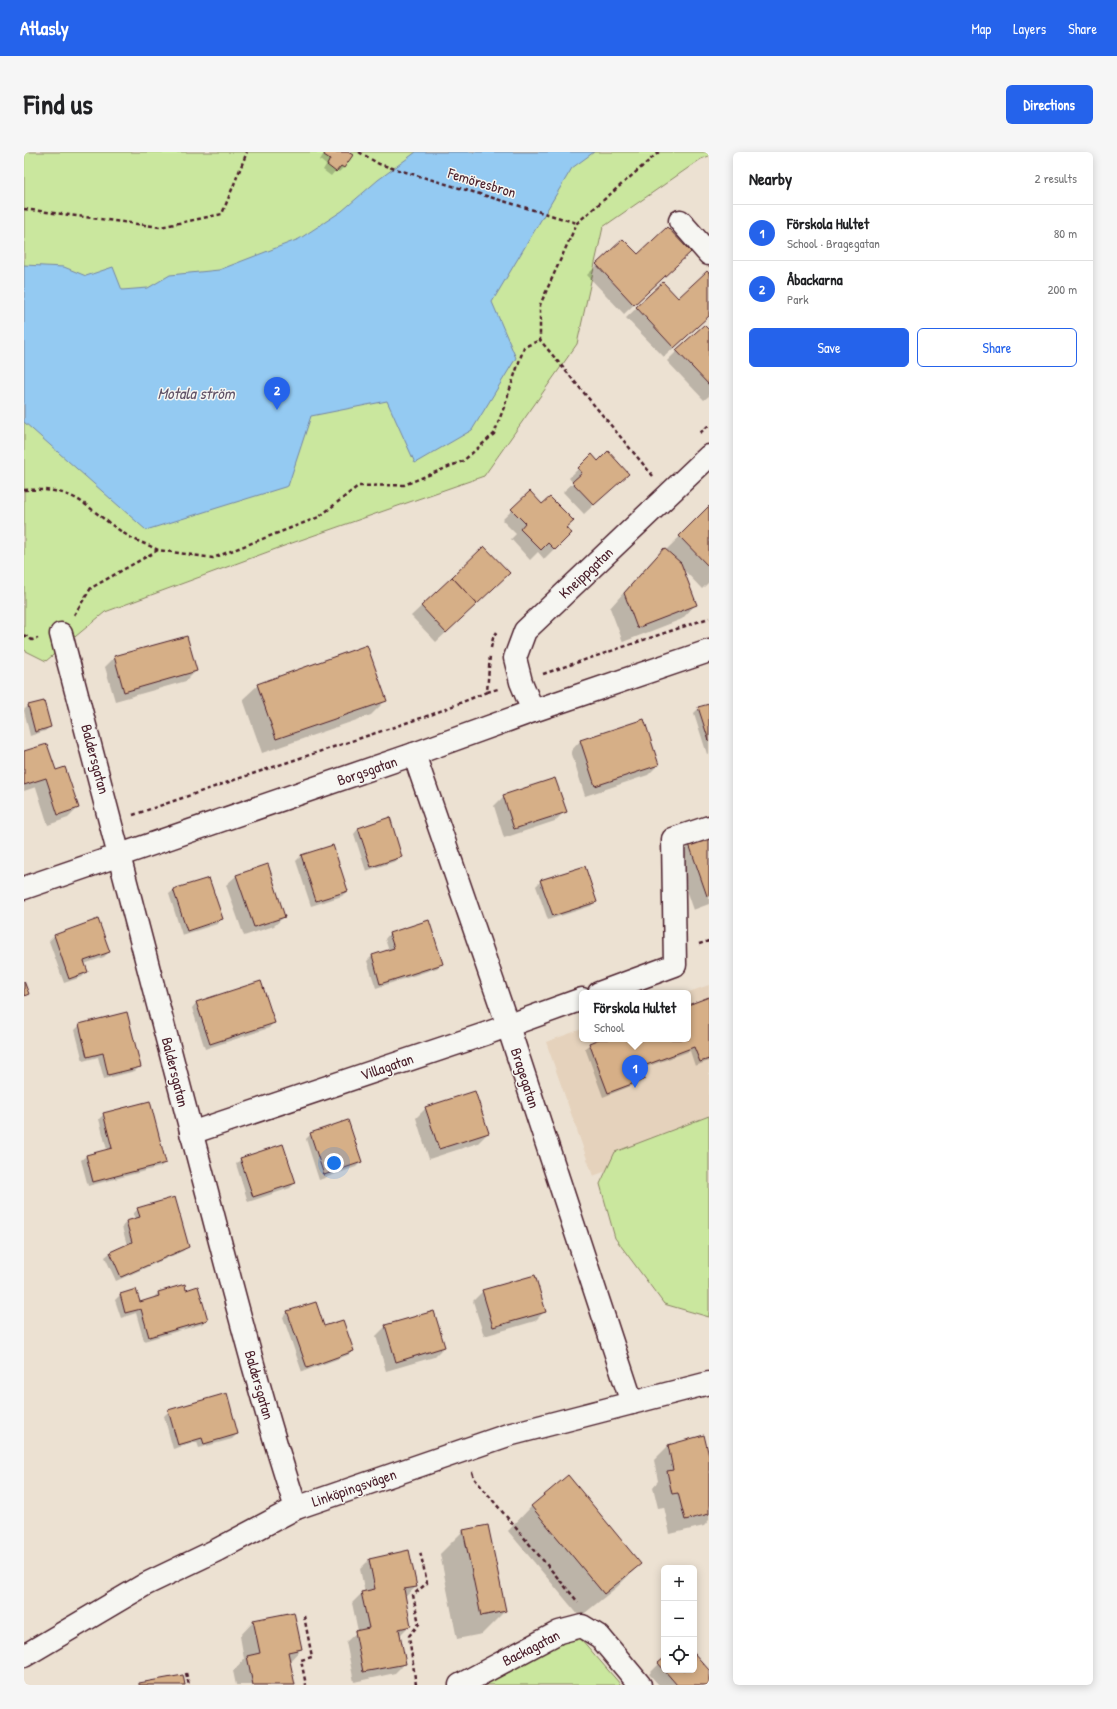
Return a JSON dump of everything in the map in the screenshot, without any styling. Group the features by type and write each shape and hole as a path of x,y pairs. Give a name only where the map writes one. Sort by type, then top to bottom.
{"street":[{"path":"680,221 709,254"},
{"name":"Kneippgatan","path":"533,711 521,682 515,658 525,631 709,456"},
{"name":"Baldersgatan","path":"61,634 112,822 191,1133 269,1420 296,1508"},
{"name":"Borgsgatan","path":"24,888 709,651"},
{"name":"Bragegatan","path":"414,754 508,1026 632,1403"},
{"path":"607,990 675,965 673,839 709,828"},
{"name":"Villagatan","path":"191,1133 508,1026 579,1000"},
{"name":"Linköpingsvägen","path":"24,1656 146,1584 223,1547 296,1508 508,1435 709,1383"},
{"path":"582,1626 600,1637 640,1685"},
{"name":"Backagatan","path":"460,1685 559,1632 582,1626"}],"path":[{"path":"24,209 160,227 222,214 247,152"},
{"name":"Femöresbron","path":"359,152 379,164 577,223"},
{"path":"654,477 540,340 540,305 577,223 658,152"},
{"path":"24,490 43,489 68,494 79,499 123,533 139,542 158,550 212,558 319,516 358,486 404,485 463,461 494,434 524,347 540,340"},
{"path":"698,435 709,425"},
{"path":"648,482 659,471"},
{"path":"61,634 90,588 158,550"},
{"path":"112,822 433,714 488,692 709,618"},
{"path":"488,692 489,660 493,638 498,632"},
{"path":"463,1451 474,1478 578,1601 582,1626"},
{"path":"416,1685 409,1636 419,1624 413,1595 426,1584 420,1551"},
{"path":"304,1616 312,1656 301,1660 306,1685"},
{"path":"186,1673 189,1685"}],"shaded area":[{"path":"709,985 709,1133 593,1176 546,1042 579,1030 579,1042 691,1042 691,991"}],"green space":[{"path":"24,152 709,152 709,156 701,159 603,227 577,344 484,476 292,543 105,612 46,661 24,650"},
{"path":"709,1116 709,1317 664,1304 615,1238 600,1184 615,1152"},
{"path":"574,1631 621,1685 479,1685"}],"water":[{"name":"Motala ström","path":"416,152 594,152 572,168 492,302 516,358 472,430 415,463 387,401 311,416 288,486 146,530 24,422 24,265 64,267 86,276 113,267 122,290 148,288 170,275 219,270 299,239 342,211 378,180"}],"building":[{"path":"325,152 348,152 353,155 344,168 341,166 336,172 327,165 330,159 324,155"},
{"path":"667,227 691,252 634,305 596,264 623,239 638,254"},
{"path":"707,271 709,273 709,316 674,348 636,307 663,282 678,298"},
{"path":"704,325 709,330 709,385 676,350"},
{"path":"608,451 629,474 594,505 572,482 582,473 578,468 592,454 598,461"},
{"path":"530,491 542,504 550,497 574,521 566,528 572,533 555,550 548,543 541,550 520,529 525,523 511,509"},
{"path":"709,506 709,567 679,536"},
{"path":"484,546 510,573 477,604 452,577"},
{"path":"664,548 681,563 697,605 637,628 624,593"},
{"path":"452,577 477,604 446,633 421,606"},
{"path":"187,636 197,671 124,692 114,656"},
{"path":"367,645 387,701 276,739 257,684"},
{"path":"44,701 51,727 35,732 28,705"},
{"path":"709,704 709,741 698,707"},
{"path":"644,719 659,765 595,786 580,740"},
{"path":"47,744 56,770 65,767 79,808 58,815 46,778 24,785 24,751"},
{"path":"555,778 567,812 514,829 503,795"},
{"path":"390,817 402,857 371,867 358,828"},
{"path":"709,838 709,895 707,896 689,844"},
{"path":"333,845 348,891 316,901 301,855"},
{"path":"268,864 285,917 254,927 236,875"},
{"path":"585,866 597,902 553,916 540,880"},
{"path":"209,878 223,919 187,931 173,889"},
{"path":"98,919 110,952 84,961 88,972 69,979 54,935"},
{"path":"429,920 443,964 380,984 372,955 394,948 389,933"},
{"path":"24,981 29,994 24,996"},
{"path":"261,981 275,1023 210,1044 196,1002"},
{"path":"709,997 709,1059 700,1062 694,1047 641,1067 645,1079 608,1093 589,1043 691,1042 691,1004"},
{"path":"127,1012 141,1067 108,1075 103,1053 87,1057 79,1024"},
{"path":"475,1091 489,1133 439,1149 425,1107"},
{"path":"150,1101 166,1163 93,1182 86,1155 112,1148 103,1113"},
{"path":"348,1120 362,1162 324,1175 310,1133"},
{"path":"283,1144 296,1183 253,1197 240,1158"},
{"path":"175,1197 189,1247 121,1277 110,1252 132,1242 126,1221 140,1217 137,1208"},
{"path":"535,1275 546,1312 493,1327 482,1290"},
{"path":"185,1284 186,1290 198,1286 208,1320 149,1337 141,1309 125,1313 120,1294 136,1289 140,1302 159,1296 158,1292"},
{"path":"316,1302 324,1326 343,1320 354,1351 307,1368 287,1311"},
{"path":"434,1311 445,1347 396,1362 385,1325"},
{"path":"227,1393 238,1434 204,1444 202,1438 178,1445 168,1410"},
{"path":"704,1435 709,1456 709,1514 685,1520 678,1493 672,1494 667,1471 673,1470 668,1445"},
{"path":"568,1475 641,1564 604,1594 531,1506"},
{"path":"488,1525 506,1611 481,1616 463,1530"},
{"path":"409,1550 417,1587 404,1589 411,1626 399,1629 406,1664 363,1672 355,1631 369,1628 361,1592 375,1589 369,1559"},
{"path":"294,1612 302,1649 288,1652 295,1685 253,1685 247,1656 260,1653 253,1620"},
{"path":"697,1656 709,1670 709,1685 677,1685 667,1673 697,1673"},
{"path":"183,1675 185,1685 139,1685 139,1683"}],"place":[{"name":"Åbackarna","path":"277,410"},
{"name":"Förskola Hultet","path":"635,1088"}]}
